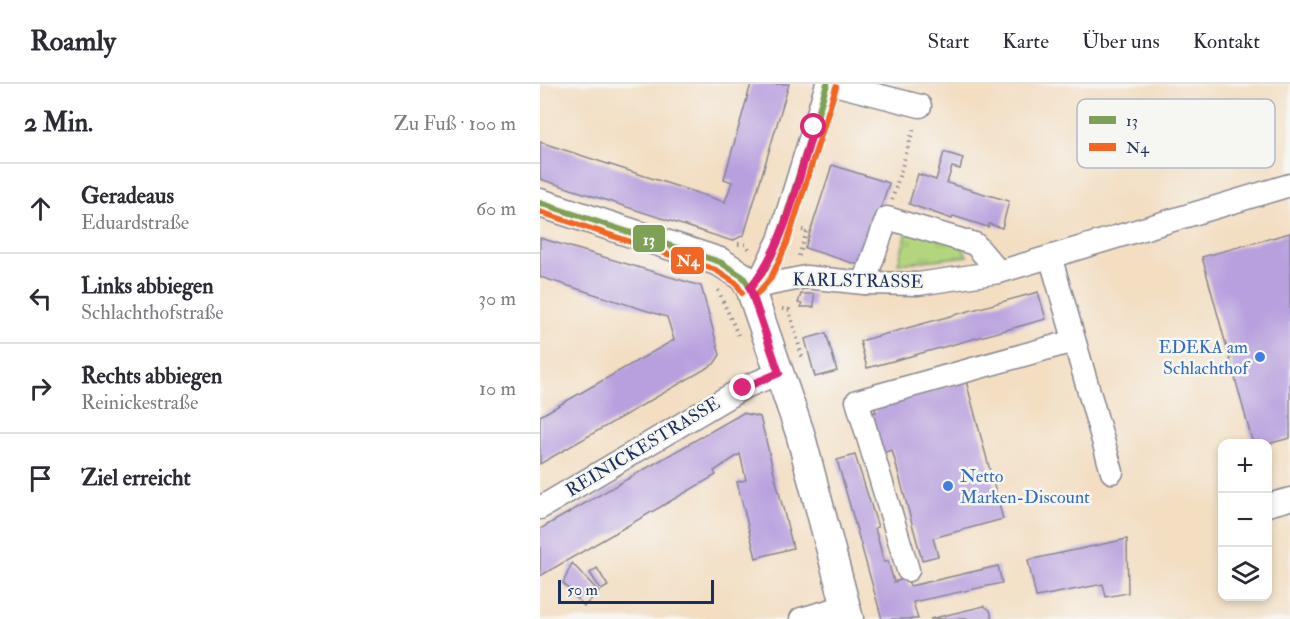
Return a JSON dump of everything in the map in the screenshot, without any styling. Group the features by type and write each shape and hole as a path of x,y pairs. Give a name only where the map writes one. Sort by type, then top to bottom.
{"main road":[{"path":"540,203 720,262 743,277 750,288 800,433 847,613"}],"street":[{"path":"750,288 763,273 779,240 827,84"},
{"path":"834,84 920,106"},
{"name":"KARLSTRASSE","path":"750,288 806,277 864,283 918,284 999,272 1051,259 1290,185"},
{"path":"864,283 887,218 975,244 999,272"},
{"path":"1051,259 1112,472"},
{"path":"908,570 857,400 1074,341"},
{"name":"REINICKESTRASSE","path":"540,508 743,388 779,373"},
{"path":"1272,504 1290,499"},
{"path":"801,619 847,613"}],"path":[{"path":"887,218 920,106"}],"green space":[{"path":"908,228 960,241 967,256 898,264"}],"building":[{"path":"751,84 789,84 744,235 732,241 540,179 540,142 725,202 732,182 724,179"},
{"path":"944,152 963,158 960,169 952,167 947,183 1009,201 1002,228 989,224 988,227 953,216 952,219 909,204 918,174 936,180"},
{"path":"832,165 889,183 862,266 805,248"},
{"name":"EDEKA am Schlachthof","path":"1290,233 1290,438 1272,443 1272,439 1252,439 1202,257"},
{"path":"540,238 701,286 720,355 714,364 540,464 540,416 674,340 667,317 540,277"},
{"path":"1038,292 1046,319 867,368 860,341"},
{"path":"801,294 814,294 814,307 801,307 802,304 798,303"},
{"path":"826,333 837,371 815,377 805,339"},
{"name":"Netto Marken-Discount","path":"966,381 1003,519 933,538 938,556 922,560 892,450 879,454 868,413 876,412 874,406"},
{"path":"743,413 760,417 793,548 756,558 737,482 746,480 740,454 714,471 716,475 540,576 540,529"},
{"path":"855,455 878,527 875,528 884,562 888,561 894,582 907,578 910,586 998,566 1002,583 913,602 918,619 882,619 837,460"},
{"path":"1127,539 1128,593 1106,597 1103,584 1036,597 1028,560"},
{"path":"572,563 599,592 584,606 563,583"},
{"path":"597,568 608,586 601,590 590,573"},
{"path":"984,606 990,610 992,619 930,619"}],"transit line":[{"name":"13","path":"750,288 763,273 779,240 827,84"},
{"name":"N4","path":"757,294 771,278 787,243 836,87"},
{"name":"13","path":"540,203 720,262 743,277 750,288"},
{"name":"N4","path":"540,212 716,270 736,283 742,293"}],"place":[{"name":"EDEKA am Schlachthof","path":"1260,357"},
{"name":"Netto Marken-Discount","path":"948,486"}],"route":[{"path":"743,388 779,373 750,288 763,273 779,240 814,127"}]}
